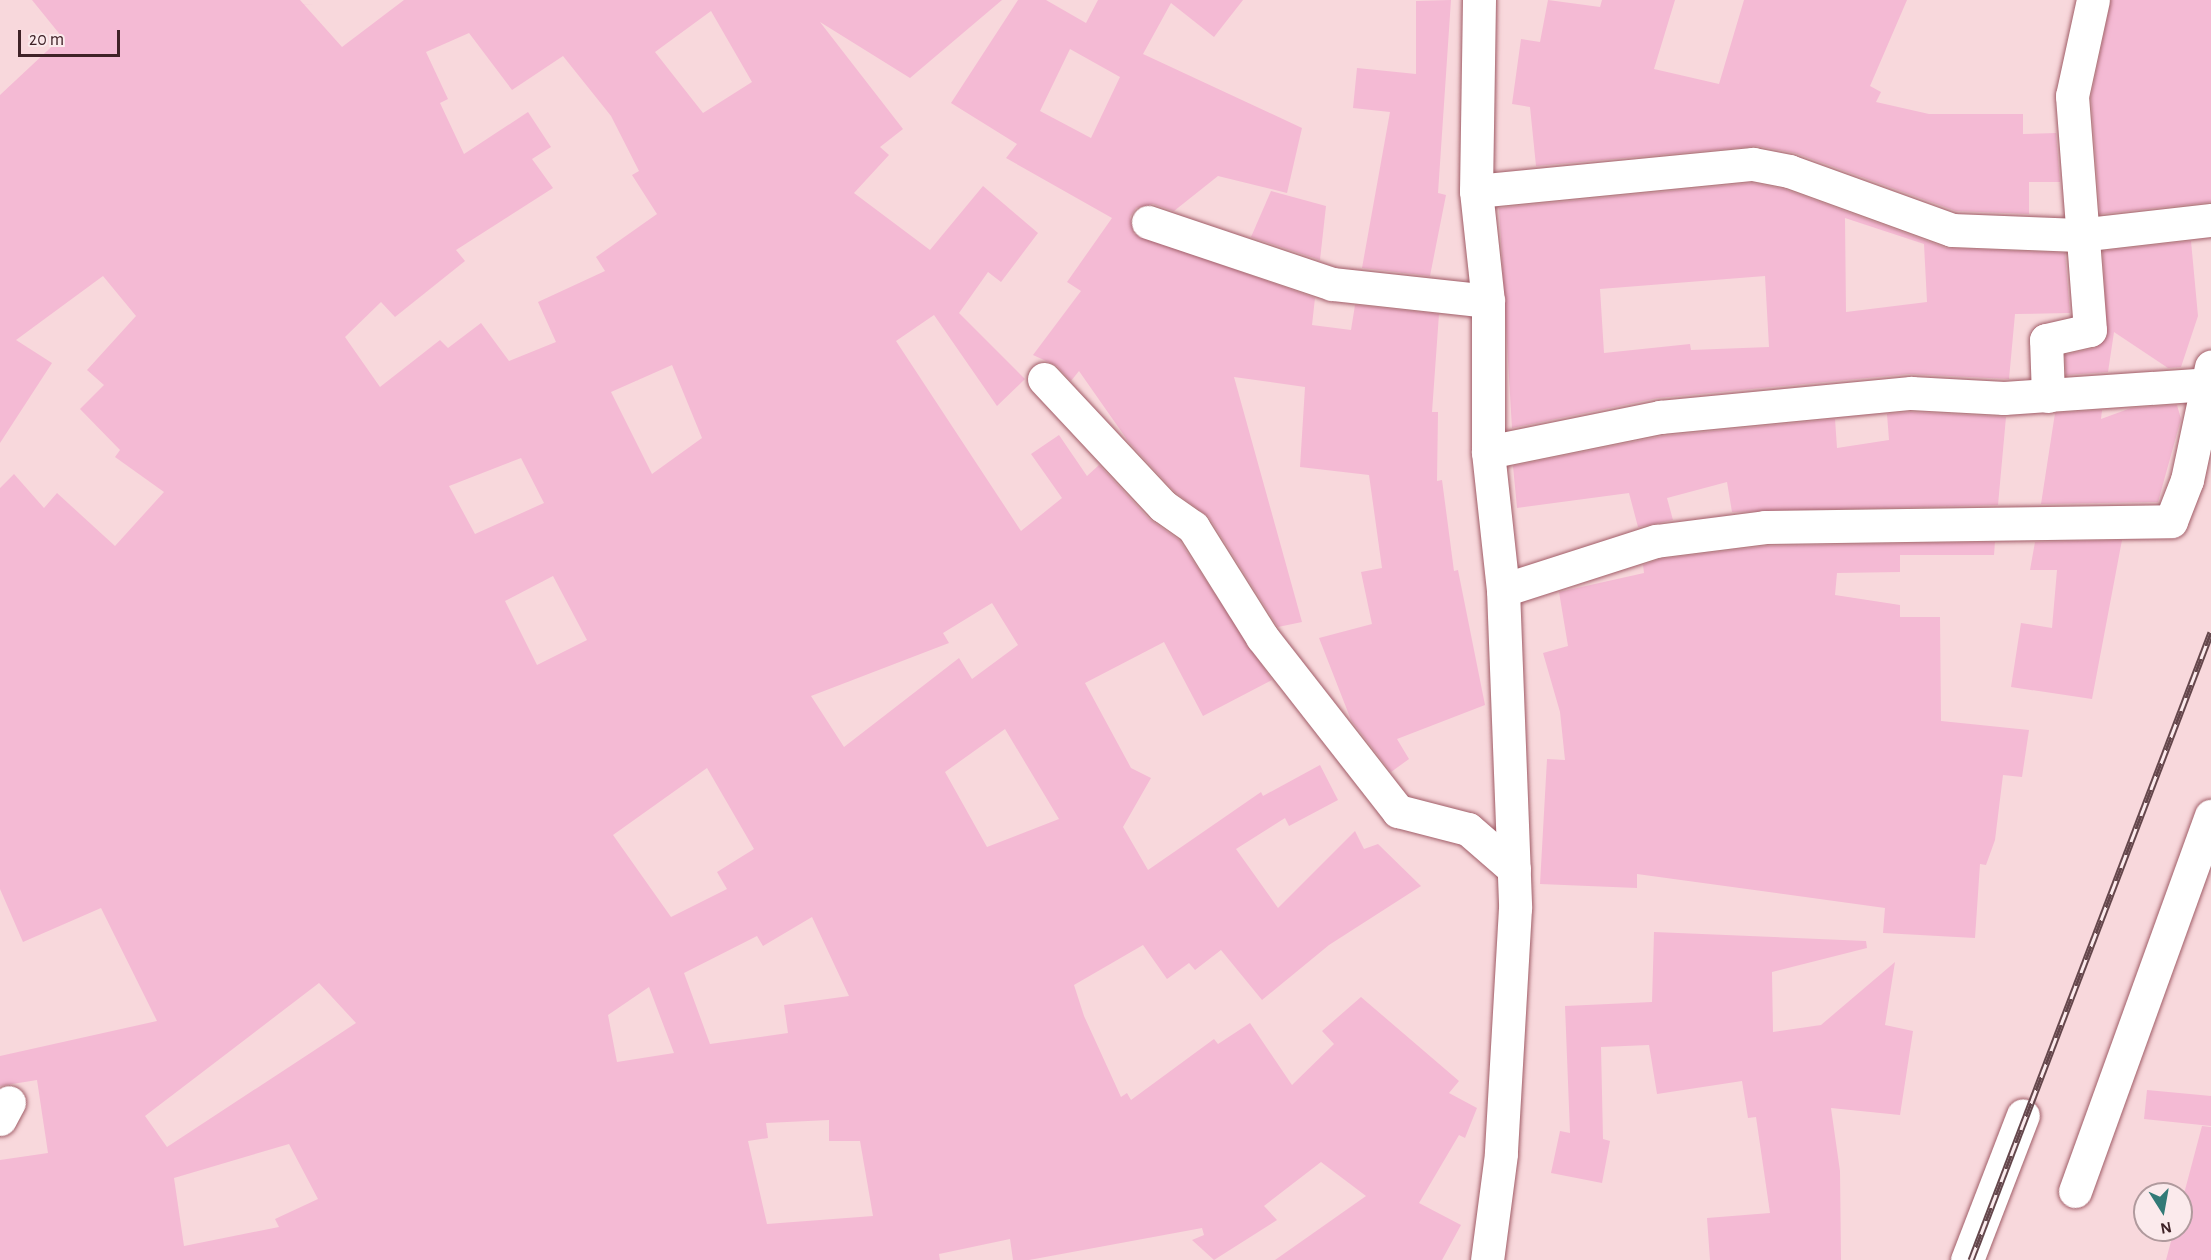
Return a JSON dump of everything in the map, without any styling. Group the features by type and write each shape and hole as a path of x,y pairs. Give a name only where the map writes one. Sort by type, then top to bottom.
{"street":[{"path":"1479,0 1476,191 1488,301 1488,452 1503,590 1514,869 1502,1154 1487,1260"},
{"path":"2048,396 2046,340 2090,330 2079,235 2072,96 2093,0"},
{"path":"1476,191 1753,164 1798,174 1952,230 2079,235 2211,220"},
{"path":"1148,222 1332,284 1488,301"},
{"path":"1488,452 1660,417 1911,393 2048,396 2209,375 2171,521 1765,527 1656,541 1503,590"},
{"path":"1044,379 1163,506 1193,527 1262,637 1398,811 1468,829 1514,869"},
{"path":"2075,1191 2211,816"},
{"path":"0,1104 9,1102 0,1119"},
{"path":"1967,1260 2023,1115"}],"building":[{"path":"32,0 300,0 342,47 404,0 1002,0 910,78 820,22 903,129 880,147 889,155 854,193 930,250 983,186 1038,233 1001,282 988,272 959,313 1025,379 997,406 934,315 896,341 1021,531 1062,498 1031,454 1059,435 1087,476 1099,465 1149,519 1179,540 1272,680 1203,716 1164,642 1085,683 1131,768 1151,778 1123,827 1148,870 1261,792 1263,796 1320,765 1338,800 1289,826 1285,818 1236,849 1278,908 1355,831 1364,849 1378,844 1421,886 1329,945 1262,1000 1221,950 1195,970 1189,963 1167,979 1143,945 1074,985 1084,1016 1121,1097 1127,1093 1131,1100 1214,1039 1218,1044 1250,1023 1292,1085 1334,1044 1322,1031 1361,997 1459,1081 1449,1093 1477,1108 1465,1138 1459,1135 1419,1203 1461,1225 1442,1260 1275,1260 1366,1196 1321,1162 1264,1206 1277,1220 1214,1260 1192,1240 1204,1235 1202,1228 1029,1260 1013,1260 1010,1239 939,1254 940,1260 0,1260 0,1160 48,1153 37,1080 0,1086 0,1056 157,1021 101,908 23,942 0,889 0,488 14,474 44,508 57,493 115,546 164,492 115,457 120,450 80,409 104,385 87,370 136,316 103,276 16,340 52,363 0,443 0,95 62,37","holes":["711,11 752,82 703,113 655,52","469,33 512,90 563,56 611,116 639,171 632,175 657,214 596,257 605,271 538,302 556,342 509,361 481,323 448,348 440,340 380,387 345,337 381,302 395,317 465,261 456,250 553,188 532,159 551,147 528,112 464,154 440,103 448,99 426,52","672,365 702,438 652,474 611,392","521,458 544,503 475,534 449,486","553,576 587,640 537,665 505,601","992,603 1018,645 972,679 959,658 844,747 811,696 949,643 943,633","1005,729 1059,819 987,847 945,772","707,768 754,849 717,872 727,889 671,917 613,835","812,917 849,996 784,1005 788,1033 710,1044 684,973 757,936 763,946","319,983 356,1023 167,1147 145,1116","649,987 674,1053 617,1062 608,1015","829,1120 829,1141 860,1141 873,1216 767,1224 748,1141 768,1138 766,1123","289,1144 318,1199 275,1219 279,1227 184,1246 174,1178"]},
{"path":"1018,0 1046,0 1086,23 1098,0 1243,0 1214,37 1171,3 1143,54 1302,128 1287,193 1218,176 1174,211 1153,204 1136,208 1130,217 1134,234 1315,298 1312,325 1351,330 1355,305 1439,314 1432,412 1438,412 1437,481 1442,480 1454,571 1458,570 1485,705 1397,739 1409,759 1391,772 1351,720 1319,638 1372,624 1361,572 1382,568 1369,475 1300,467 1305,387 1234,377 1302,622 1278,627 1209,517 1175,492 1128,441 1079,371 1071,381 1057,366 1033,355 1081,291 1067,282 1112,218 1006,158 1017,144 951,103","holes":["1070,49 1120,77 1091,138 1040,111"]},
{"path":"1451,0 1438,193 1446,195 1430,276 1362,268 1390,112 1353,108 1357,68 1416,74 1416,1"},
{"path":"1548,0 1600,7 1602,0 1675,0 1654,69 1719,84 1744,0 1907,0 1870,86 1881,92 1876,102 1929,114 2023,114 2023,134 2056,133 2060,182 2029,182 2029,214 1956,211 1795,153 1757,146 1536,166 1530,107 1512,104 1521,39 1540,42"},
{"path":"2111,0 2211,0 2211,202 2100,214 2091,97"},
{"path":"1752,183 1784,189 1946,248 2065,253 2070,313 2015,314 2009,379 1909,374 1658,398 1512,428 1499,208","holes":["1845,218 1924,244 1927,302 1846,312","1765,276 1769,347 1691,350 1690,344 1604,353 1600,289"]},
{"path":"1271,191 1326,206 1320,260 1251,237"},
{"path":"2191,241 2198,316 2181,367 2168,368 2114,332 2108,372 2066,375 2065,355 2095,348 2107,337 2103,251"},
{"path":"2177,405 2181,419 2158,502 2041,504 2055,413 2102,410 2101,419 2131,408"},
{"path":"1911,412 2006,417 1998,505 1732,512 1727,482 1667,498 1673,520 1638,527 1629,493 1517,508 1513,466 1663,436 1835,419 1837,448 1889,440 1887,414"},
{"path":"2122,540 2092,699 2011,687 2021,623 2052,628 2057,570 2030,570 2035,542"},
{"path":"1995,542 1994,555 1900,555 1900,572 1837,573 1835,595 1900,605 1900,617 1940,617 1941,721 2029,730 2022,777 2003,775 1995,840 1986,865 1980,864 1975,938 1883,933 1885,908 1637,874 1637,888 1540,884 1547,759 1565,760 1560,712 1543,653 1568,646 1559,592 1644,573 1643,565 1660,559 1766,546"},
{"path":"1654,932 1866,941 1867,948 1772,972 1773,1032 1821,1025 1895,962 1885,1025 1913,1031 1900,1115 1831,1108 1840,1171 1841,1260 1710,1260 1707,1218 1770,1213 1756,1117 1748,1118 1742,1081 1657,1094 1649,1045 1601,1047 1603,1139 1610,1141 1602,1183 1551,1173 1560,1131 1570,1133 1565,1006 1652,1002"},
{"path":"2147,1090 2211,1096 2211,1126 2144,1119"},
{"path":"2202,1126 2211,1127 2211,1260 2166,1260 2171,1242 2193,1242 2193,1182 2187,1182"}],"railway":[{"path":"1971,1260 2211,632"}]}
